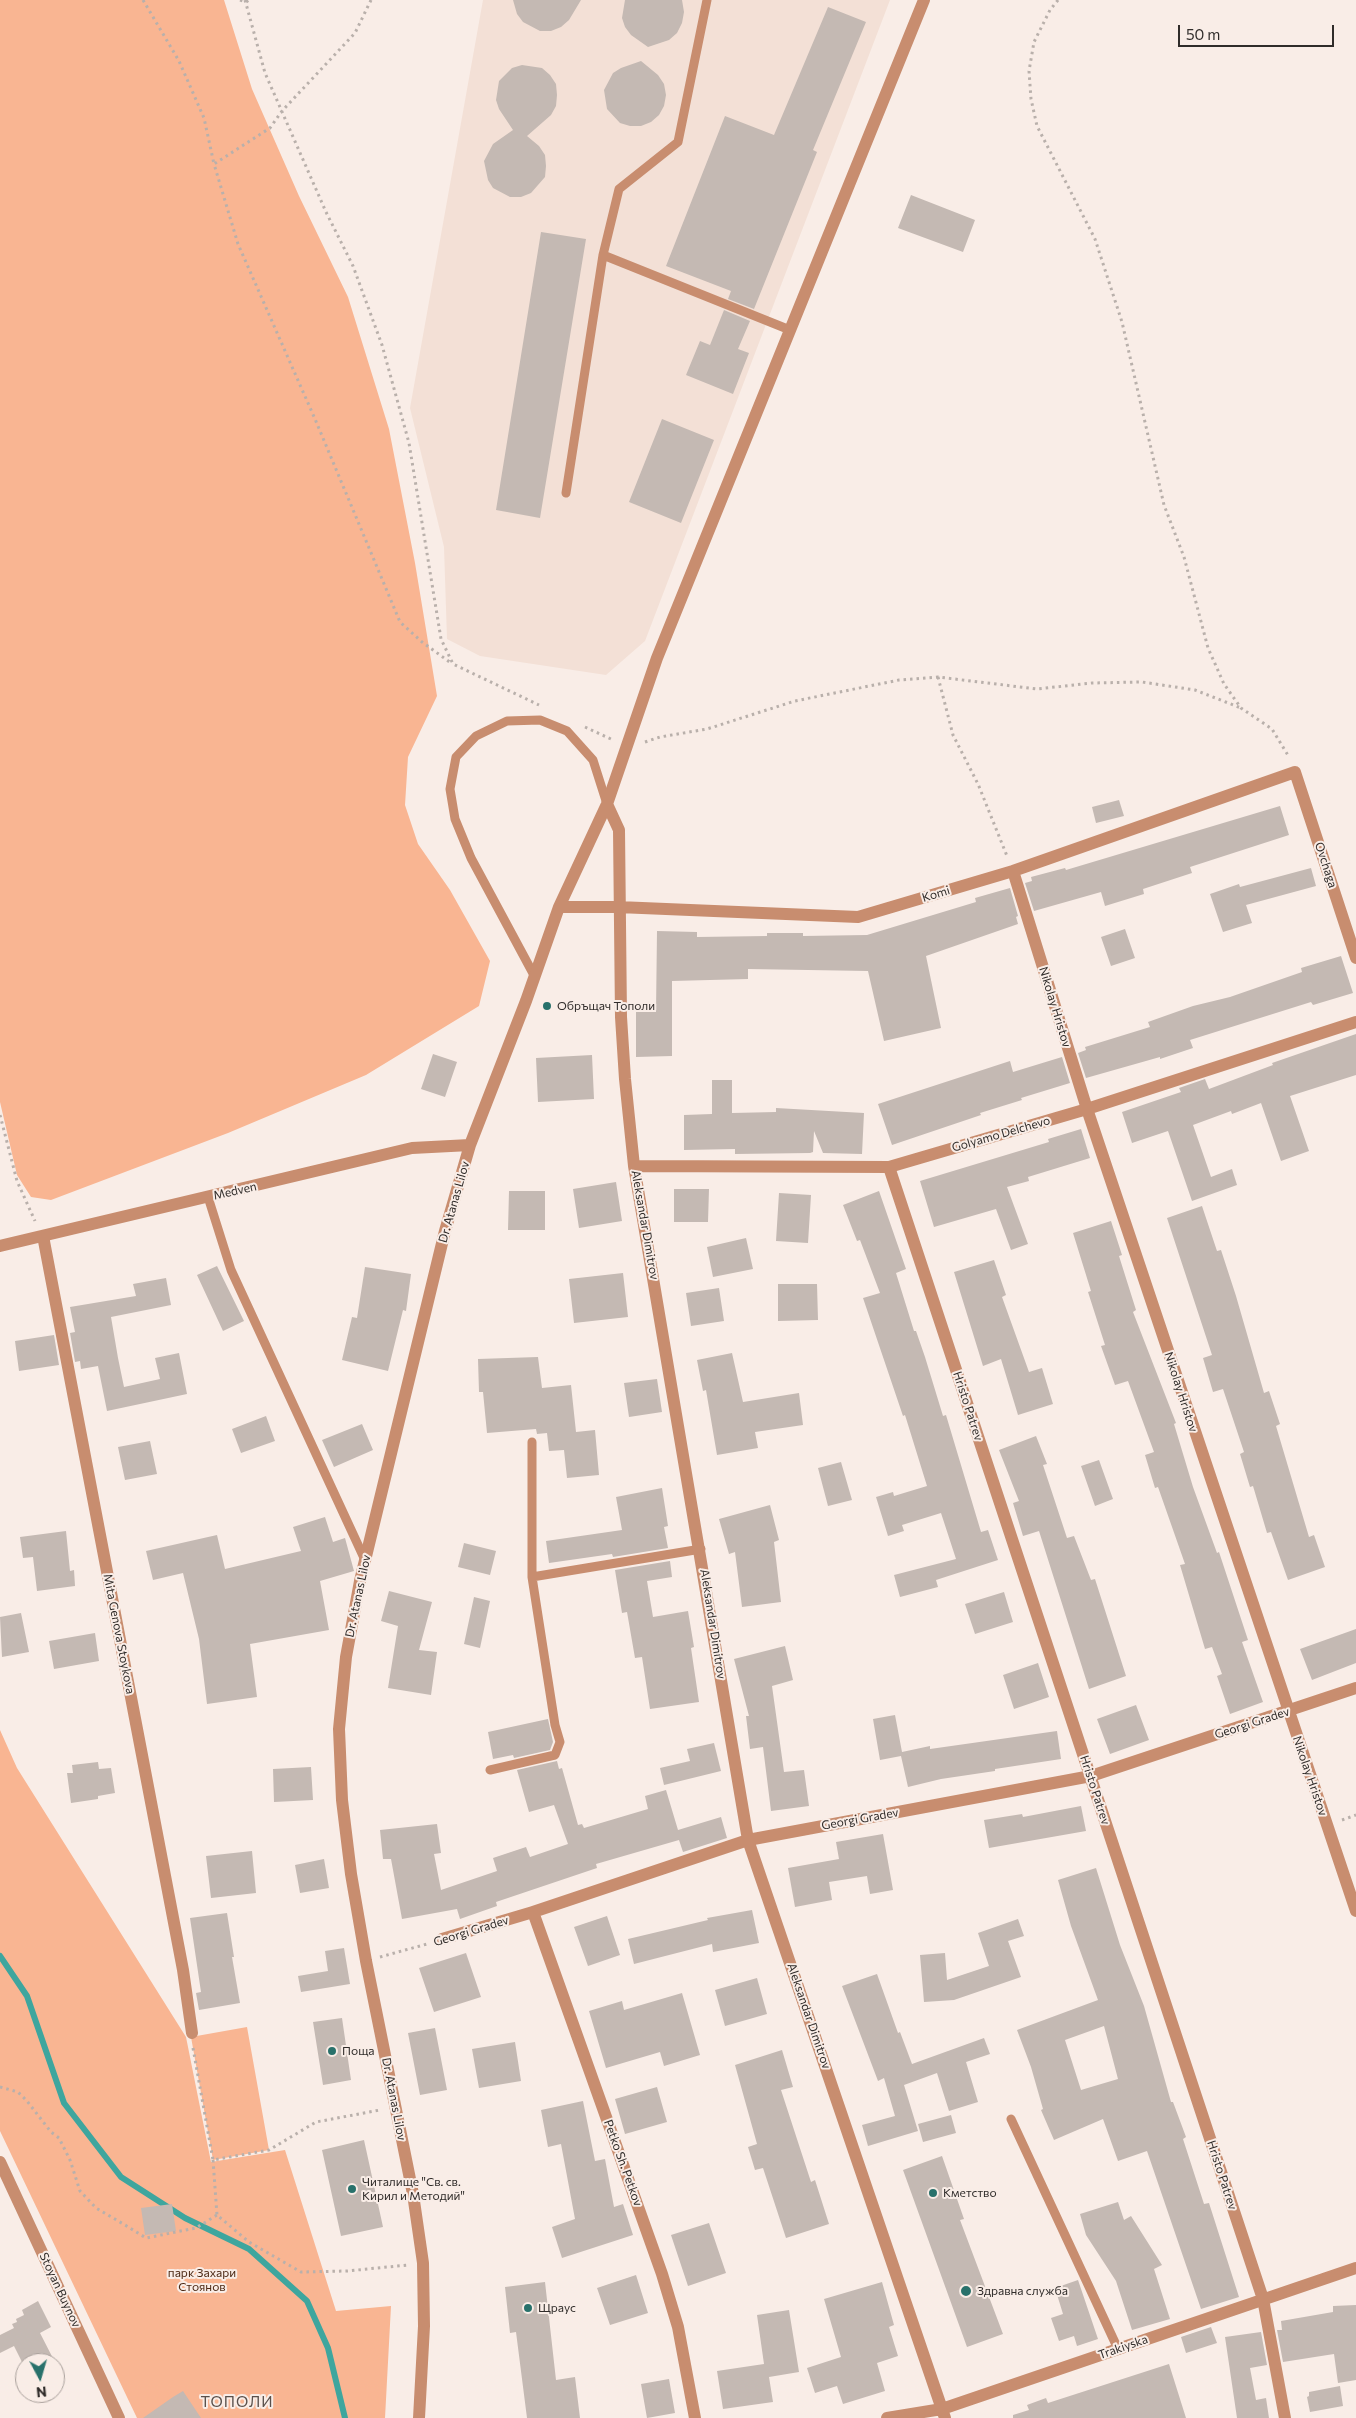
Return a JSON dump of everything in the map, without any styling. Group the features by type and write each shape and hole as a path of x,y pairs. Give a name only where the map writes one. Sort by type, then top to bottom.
{"street":[{"name":"Dr. Atanas Lilov","path":"419,2418 424,2326 423,2263 413,2194 366,1961 351,1874 342,1800 339,1729 346,1658 365,1560 445,1231 470,1145 535,977 559,907 607,804 657,658 924,0"},
{"name":"Komi","path":"559,907 618,906 858,917 1013,871 1295,772"},
{"name":"Ovchaga","path":"1295,772 1356,958"},
{"name":"Aleksandar Dimitrov","path":"607,804 619,830 618,906 624,1079 634,1166 748,1840 944,2414"},
{"name":"Nikolay Hristov","path":"1013,871 1087,1109 1356,1911"},
{"name":"Golyamo Delchevo","path":"634,1166 889,1167 1087,1109 1356,1022"},
{"name":"Medven","path":"0,1246 412,1148 470,1145"},
{"name":"Hristo Patrev","path":"889,1167 1263,2300 1285,2418"},
{"name":"Mita Genova Stoykova","path":"43,1236 184,1970 192,2033"},
{"name":"Georgi Gradev","path":"442,1939 533,1912 748,1840 1091,1776 1356,1688"},
{"name":"Petko Sh. Petkov","path":"533,1912 662,2274 678,2327 694,2418"},
{"name":"Stoyan Buynov","path":"0,2162 119,2418"},
{"name":"Trakiyska","path":"887,2418 944,2414 1118,2349 1356,2268"}],"lane":[{"path":"566,493 603,256 619,189 678,142 707,0"},
{"path":"603,256 790,330"},
{"path":"535,977 471,858 455,819 450,789 456,757 476,736 507,721 540,720 567,731 593,760 607,804"},
{"path":"208,1197 231,1270 365,1560"},
{"path":"490,1770 555,1754 560,1742 555,1725 532,1577 532,1442"},
{"path":"532,1577 700,1549"},
{"path":"1011,2119 1118,2349"}],"path":[{"path":"143,0 179,61 204,118 214,164 238,244 315,419 400,622 422,642 453,664 548,709"},
{"path":"240,0 246,1 265,72 326,212 353,266 382,345 409,443 441,639 453,664"},
{"path":"214,164 270,128 282,111 355,33 371,0"},
{"path":"1058,0 1050,10 1034,42 1029,71 1031,99 1037,126 1095,239 1122,322 1164,505 1184,558 1208,648 1224,684 1241,708"},
{"path":"938,677 953,735 978,784 1013,871"},
{"path":"583,726 628,747 660,737 707,729 795,701 899,680 938,677 1037,689 1142,682 1195,690 1241,708 1272,729 1286,749 1295,772"},
{"path":"0,1115 17,1181 43,1236"},
{"name":"Georgi Gradev","path":"366,1961 442,1939"},
{"path":"192,2033 213,2160 217,2216 249,2242 301,2272 347,2271 423,2263"},
{"path":"0,2087 18,2092 51,2132 59,2138 70,2160 80,2191 96,2208 146,2238 196,2228 217,2216"},
{"path":"213,2160 269,2150 316,2122 396,2107"}],"shaded area":[{"path":"483,0 890,0 645,641 606,675 480,656 447,639 444,547 410,408"}],"green space":[{"path":"0,0 224,0 252,89 299,196 348,297 389,429 415,563 437,696 408,757 405,805 418,844 450,890 490,961 479,1006 366,1075 228,1133 51,1200 31,1197 17,1175 0,1102"},
{"name":"парк Захари Стоянов","path":"0,1730 17,1768 186,2037 211,2162 285,2150 336,2311 391,2306 385,2418 137,2418 0,2131"},
{"path":"247,2027 269,2150 213,2160 191,2037"}],"building":[{"path":"513,0 581,0 569,20 561,27 551,31 540,31 523,22 517,14"},
{"path":"625,0 682,0 684,12 682,23 677,33 669,40 648,47 631,35 625,27 622,18"},
{"path":"828,7 866,22 813,150 817,152 754,309 728,299 731,291 666,266 725,116 774,135"},
{"path":"641,61 658,75 664,84 666,95 664,106 659,115 651,122 641,126 630,126 620,123 607,109 604,90 613,73"},
{"path":"522,65 542,68 550,75 556,84 556,106 551,115 527,136 539,146 545,155 545,177 531,193 521,197 510,197 493,188 488,180 484,161 493,144 513,130 499,109 496,100 499,81 512,68"},
{"path":"911,195 975,220 963,252 898,228"},
{"path":"541,232 586,239 540,518 496,510"},
{"path":"724,310 750,321 738,349 749,353 733,394 686,375 700,341 710,345"},
{"path":"662,419 714,440 681,523 629,502"},
{"path":"1119,800 1124,816 1096,823 1092,807"},
{"path":"1280,806 1289,835 1190,867 1192,873 1143,889 1144,894 1105,906 1101,892 1034,911 1025,883 1032,881 1031,877 1065,868 1066,870"},
{"path":"1311,868 1316,886 1246,905 1252,923 1223,932 1210,894 1239,884 1240,887"},
{"path":"1010,888 1018,916 1016,917 1018,924 926,956 941,1028 884,1041 868,971 748,969 748,979 672,981 672,1056 636,1057 636,1012 656,1012 657,931 697,932 697,937 767,936 767,933 803,933 803,936 867,935 976,902 975,898"},
{"path":"1125,929 1135,958 1111,966 1101,937"},
{"path":"1341,956 1353,993 1313,1005 1311,1002 1190,1040 1193,1048 1160,1059 1160,1057 1086,1078 1078,1053 1086,1050 1085,1047 1150,1027 1148,1022 1193,1006 1230,997 1302,972 1301,968"},
{"path":"1356,1034 1356,1075 1290,1096 1309,1151 1281,1161 1261,1103 1232,1114 1231,1111 1193,1125 1211,1177 1232,1169 1237,1185 1192,1201 1168,1131 1132,1143 1122,1112 1181,1092 1179,1088 1205,1079 1209,1089 1273,1065 1272,1063"},
{"path":"433,1054 457,1062 445,1097 421,1089"},
{"path":"592,1055 594,1099 538,1102 536,1058"},
{"path":"1062,1057 1070,1083 1021,1098 1022,1100 980,1113 981,1115 892,1145 878,1104 1010,1061 1013,1072"},
{"path":"712,1080 732,1080 732,1113 776,1112 776,1108 864,1113 862,1154 823,1153 814,1131 813,1152 810,1153 735,1154 735,1149 684,1150 684,1115 712,1114"},
{"path":"1081,1129 1090,1158 1028,1177 1029,1181 1007,1187 1028,1244 1011,1250 996,1209 934,1227 920,1181 1049,1142 1048,1139"},
{"path":"616,1182 622,1221 579,1228 573,1189"},
{"path":"674,1189 709,1189 708,1222 674,1222"},
{"path":"509,1191 545,1191 545,1230 508,1230"},
{"path":"879,1191 906,1269 896,1273 914,1331 916,1331 925,1357 943,1416 946,1415 981,1532 988,1530 998,1560 936,1580 938,1587 900,1597 894,1575 956,1559 941,1513 902,1525 904,1531 888,1536 876,1497 893,1492 894,1496 927,1486 905,1415 903,1416 863,1298 880,1293 860,1240 857,1241 843,1205"},
{"path":"779,1193 811,1195 808,1243 776,1241"},
{"path":"1202,1206 1217,1251 1221,1250 1264,1393 1269,1391 1280,1424 1276,1426 1309,1537 1314,1535 1325,1567 1288,1580 1271,1532 1267,1533 1253,1486 1250,1487 1240,1454 1244,1452 1223,1389 1213,1392 1203,1358 1212,1355 1167,1218"},
{"path":"1111,1221 1122,1255 1119,1256 1136,1310 1133,1312 1176,1423 1174,1424 1193,1487 1217,1553 1219,1552 1248,1640 1242,1642 1263,1702 1230,1714 1217,1676 1222,1674 1212,1647 1205,1649 1180,1565 1185,1564 1158,1487 1155,1488 1145,1455 1154,1452 1128,1381 1115,1385 1101,1346 1105,1345 1088,1292 1091,1291 1073,1233"},
{"path":"746,1238 753,1269 713,1277 707,1247"},
{"path":"994,1260 1006,1295 1002,1297 1029,1372 1042,1368 1053,1404 1018,1415 1001,1359 983,1366 954,1272"},
{"path":"217,1266 244,1321 223,1331 197,1275"},
{"path":"365,1267 411,1274 406,1311 403,1310 388,1371 342,1360 352,1317 357,1318"},
{"path":"623,1273 628,1317 574,1323 569,1279"},
{"path":"166,1278 171,1305 111,1317 118,1358 124,1387 160,1379 155,1358 179,1353 187,1394 107,1411 98,1366 81,1369 80,1361 75,1362 70,1333 75,1332 70,1307 136,1296 133,1284"},
{"path":"778,1284 817,1284 818,1320 778,1321"},
{"path":"719,1288 724,1321 691,1326 686,1293"},
{"path":"54,1335 59,1365 19,1371 15,1341"},
{"path":"732,1353 743,1402 799,1393 803,1425 755,1432 758,1448 717,1455 706,1390 703,1391 697,1360"},
{"path":"538,1357 542,1388 571,1385 576,1432 595,1430 599,1475 567,1478 564,1450 549,1451 547,1433 537,1434 536,1429 487,1433 483,1392 479,1392 478,1359"},
{"path":"657,1379 662,1412 629,1417 624,1383"},
{"path":"266,1416 275,1441 241,1453 232,1429"},
{"path":"362,1424 373,1450 334,1467 322,1440"},
{"path":"1036,1436 1047,1464 1043,1465 1067,1538 1074,1536 1091,1580 1095,1579 1126,1676 1089,1689 1039,1531 1023,1536 1013,1503 1019,1501 999,1450"},
{"path":"150,1441 157,1474 125,1480 118,1447"},
{"path":"1099,1460 1113,1499 1095,1506 1081,1466"},
{"path":"841,1462 852,1500 828,1506 818,1468"},
{"path":"662,1488 668,1526 664,1527 668,1548 613,1557 612,1554 549,1563 546,1541 622,1530 616,1497"},
{"path":"770,1505 779,1540 774,1542 781,1602 742,1607 735,1552 729,1554 719,1519"},
{"path":"325,1517 333,1542 345,1538 354,1571 320,1581 329,1630 250,1644 257,1697 207,1704 199,1639 183,1573 153,1580 146,1551 217,1535 225,1569 301,1551 293,1527"},
{"path":"66,1531 70,1571 74,1570 75,1586 37,1591 33,1557 23,1558 20,1537"},
{"path":"464,1543 496,1551 490,1575 458,1567"},
{"path":"670,1561 672,1577 647,1581 653,1617 688,1611 694,1647 691,1648 699,1702 650,1709 642,1657 635,1658 627,1612 622,1613 615,1570"},
{"path":"389,1591 432,1602 419,1650 437,1652 431,1695 388,1688 398,1626 381,1621"},
{"path":"1004,1592 1013,1622 975,1634 965,1604"},
{"path":"474,1597 490,1601 480,1648 464,1644"},
{"path":"21,1613 29,1652 2,1657 0,1617"},
{"path":"1356,1629 1356,1663 1312,1680 1300,1649"},
{"path":"95,1633 99,1661 54,1669 49,1641"},
{"path":"785,1646 793,1680 772,1686 784,1772 804,1770 809,1806 771,1811 763,1747 750,1749 746,1716 749,1716 734,1659"},
{"path":"1038,1663 1049,1697 1014,1709 1003,1675"},
{"path":"1136,1705 1149,1740 1110,1754 1097,1719"},
{"path":"895,1715 902,1752 930,1746 930,1749 1057,1731 1061,1759 995,1769 995,1771 941,1779 908,1787 901,1756 880,1760 873,1719"},
{"path":"548,1719 553,1742 550,1750 514,1758 513,1755 493,1759 488,1732"},
{"path":"714,1743 721,1771 664,1785 660,1768 690,1761 687,1749"},
{"path":"557,1761 559,1769 562,1768 578,1825 582,1824 584,1828 648,1809 645,1796 666,1790 678,1830 721,1817 727,1838 683,1852 679,1840 596,1864 597,1868 496,1902 497,1906 460,1919 457,1909 402,1919 391,1859 383,1859 380,1830 437,1824 441,1853 434,1854 441,1890 497,1871 493,1858 526,1847 530,1857 568,1844 554,1805 529,1812 517,1770"},
{"path":"98,1762 99,1769 111,1768 115,1793 98,1796 98,1799 71,1803 67,1773 73,1773 72,1765"},
{"path":"311,1767 313,1800 274,1802 273,1769"},
{"path":"1081,1806 1086,1831 989,1848 984,1820 1022,1814 1023,1817"},
{"path":"883,1834 893,1890 870,1894 867,1876 829,1882 832,1900 795,1907 788,1868 839,1859 836,1842"},
{"path":"252,1851 256,1893 211,1898 206,1856"},
{"path":"324,1859 329,1888 300,1893 295,1865"},
{"path":"1096,1868 1120,1945 1144,2006 1171,2102 1173,2102 1186,2137 1183,2139 1204,2204 1209,2203 1239,2297 1201,2309 1147,2151 1118,2161 1103,2119 1054,2140 1041,2110 1043,2109 1031,2067 1017,2030 1098,2000 1071,1926 1058,1880","holes":["1104,2026 1118,2079 1081,2090 1065,2040"]},
{"path":"752,1910 759,1943 713,1952 712,1944 634,1964 628,1939 708,1920 707,1918"},
{"path":"227,1913 240,2003 199,2010 196,1993 201,1992 190,1918"},
{"path":"607,1916 620,1955 588,1966 574,1927"},
{"path":"1018,1919 1024,1936 1008,1941 1021,1977 954,2000 924,2002 920,1955 945,1953 947,1980 989,1966 978,1933"},
{"path":"344,1948 350,1984 301,1992 298,1976 328,1971 325,1951"},
{"path":"466,1953 481,1997 434,2012 419,1968"},
{"path":"877,1974 898,2033 900,2032 912,2064 984,2038 990,2054 966,2062 978,2102 949,2111 937,2073 904,2085 918,2131 868,2146 862,2125 895,2116 884,2078 878,2081 842,1986"},
{"path":"757,1978 767,2014 725,2026 715,1990"},
{"path":"682,1993 700,2055 664,2066 660,2052 606,2068 589,2011 622,2001 624,2010"},
{"name":"Поща","path":"342,2018 351,2080 323,2085 313,2022"},
{"path":"435,2028 447,2090 420,2095 408,2033"},
{"path":"515,2042 521,2081 479,2088 472,2049"},
{"path":"782,2050 793,2087 781,2090 811,2182 815,2180 829,2224 786,2238 763,2168 755,2170 748,2147 757,2144 735,2065"},
{"path":"657,2087 667,2122 625,2134 615,2099"},
{"path":"583,2101 595,2161 605,2159 614,2207 623,2204 633,2235 562,2258 552,2227 575,2219 561,2144 548,2147 541,2110"},
{"path":"951,2115 956,2133 923,2142 918,2124"},
{"name":"Читалище \"Св. св. Кирил и Методий\"","path":"364,2140 383,2227 341,2236 322,2150"},
{"path":"942,2156 964,2219 960,2220 1003,2334 967,2347 903,2170"},
{"path":"1118,2202 1124,2220 1131,2216 1162,2265 1154,2269 1170,2319 1132,2330 1116,2281 1086,2235 1080,2214"},
{"path":"172,2204 176,2231 145,2235 141,2208"},
{"path":"709,2223 726,2273 688,2286 671,2235"},
{"path":"636,2275 648,2313 610,2325 597,2288"},
{"path":"1078,2280 1098,2339 1077,2346 1074,2336 1059,2341 1051,2318 1063,2314 1055,2288"},
{"path":"545,2282 556,2380 575,2377 580,2418 527,2418 516,2332 510,2333 505,2287"},
{"path":"882,2282 894,2325 889,2327 898,2356 877,2363 885,2391 843,2404 837,2386 815,2393 807,2368 841,2357 824,2299"},
{"path":"38,2301 51,2327 40,2333 50,2353 18,2353 14,2346 0,2353 0,2335 14,2328 12,2324 17,2322 16,2319 24,2315 22,2310"},
{"path":"1356,2305 1356,2380 1338,2383 1334,2354 1283,2362 1277,2330 1282,2330 1281,2321 1333,2312 1333,2306"},
{"path":"789,2310 799,2372 769,2377 773,2402 723,2409 717,2371 764,2364 757,2315"},
{"path":"1211,2327 1217,2343 1186,2353 1181,2337"},
{"path":"1261,2332 1267,2365 1250,2368 1256,2400 1266,2398 1269,2418 1237,2418 1225,2337"},
{"path":"1169,2364 1186,2418 1013,2418 1013,2415 1029,2410 1027,2405 1046,2398 1048,2403"},
{"path":"669,2379 675,2413 647,2418 641,2384"},
{"path":"1340,2386 1343,2406 1310,2412 1307,2397 1309,2392"},
{"path":"183,2391 201,2418 143,2418 173,2397"}],"waterway":[{"path":"0,1956 27,1996 64,2103 121,2177 185,2218 249,2249 307,2301 328,2348 345,2418"}],"place":[{"name":"Обръщач Тополи","path":"547,1006"},
{"name":"Поща","path":"332,2051"},
{"name":"Читалище \"Св. св. Кирил и Методий\"","path":"352,2189"},
{"name":"Кметство","path":"933,2193"},
{"name":"Здравна служба","path":"966,2291"},
{"name":"Щраус","path":"528,2308"}],"district":[{"name":"ТОПОЛИ","path":"237,2402"}]}
